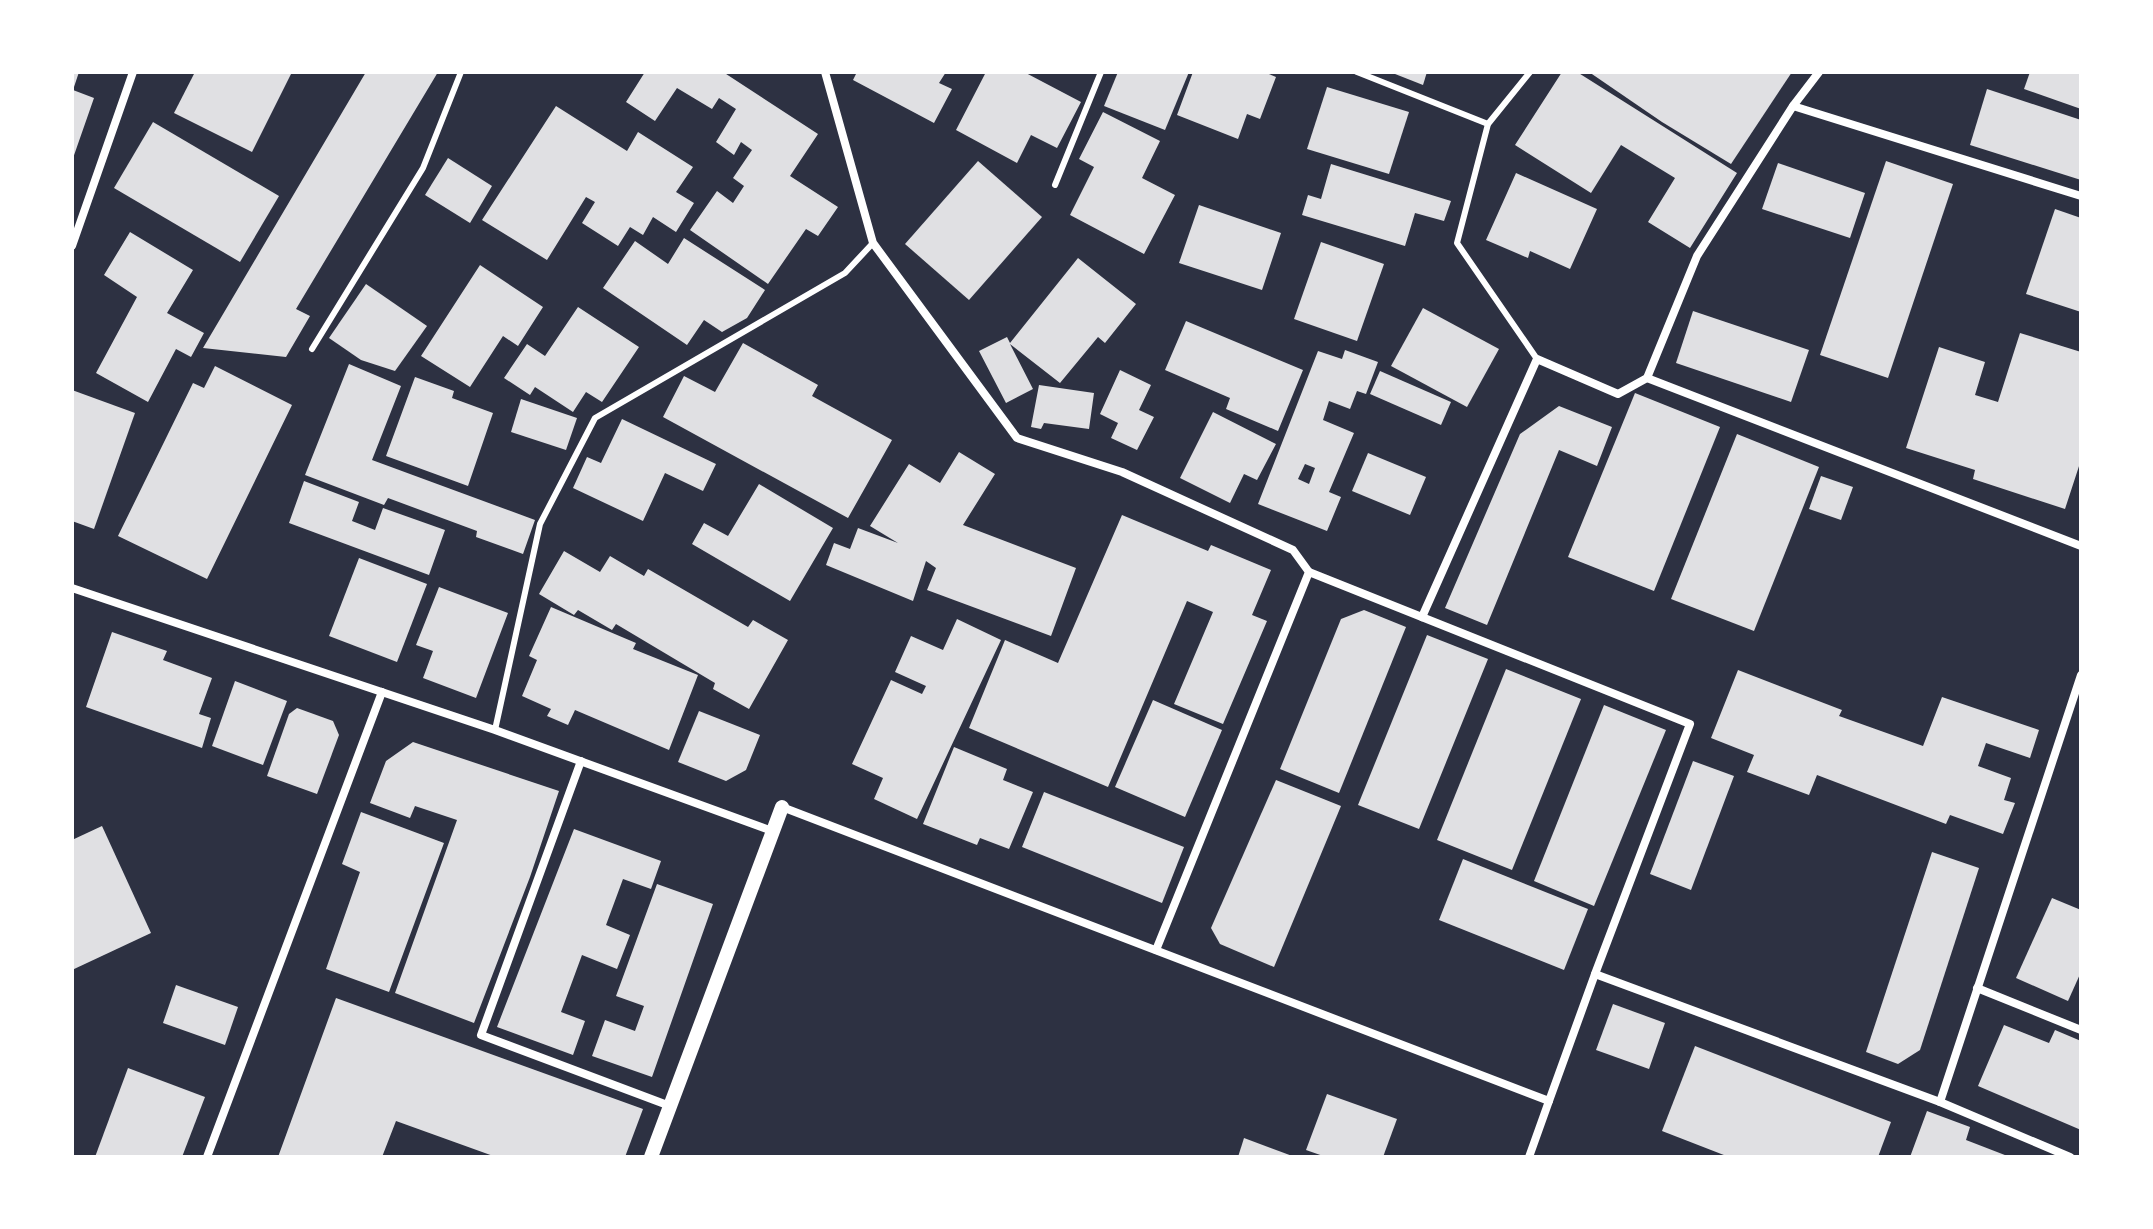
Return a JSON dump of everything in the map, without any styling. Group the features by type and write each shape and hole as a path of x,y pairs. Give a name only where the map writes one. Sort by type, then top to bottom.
{"street":[{"path":"72,246 133,72"},
{"path":"825,72 873,243 1017,438 1122,472 1293,550 1309,572 1690,724 1529,1157"},
{"path":"1422,617 1537,359 1618,394 1647,378 1697,256 1793,106 1819,72"},
{"path":"1793,106 2081,196"},
{"path":"1647,378 2081,546"},
{"path":"1156,950 1309,572"},
{"path":"72,588 495,730 772,831"},
{"path":"1940,1102 2081,675"},
{"path":"207,1157 382,692"},
{"path":"581,761 481,1035 670,1106"},
{"path":"651,1157 782,807 1549,1101"},
{"path":"1595,974 1940,1102 2070,1157"},
{"path":"1977,988 2081,1030"}],"lane":[{"path":"312,349 423,168 461,72"},
{"path":"1055,185 1101,72"},
{"path":"1357,72 1488,124"},
{"path":"1530,72 1488,124 1457,243 1537,359"},
{"path":"495,730 540,524 595,418 845,273 873,243"}],"building":[{"path":"72,72 79,72 73,90 94,98 72,161"},
{"path":"195,72 292,72 252,152 174,113"},
{"path":"366,72 438,72 296,309 310,316 286,357 203,348"},
{"path":"645,72 723,72 818,134 790,176 838,207 818,236 806,229 768,284 690,230 717,191 733,203 744,186 733,178 752,150 741,142 734,155 716,142 736,109 719,98 712,109 677,88 655,121 626,102"},
{"path":"857,72 946,72 939,83 952,89 934,123 853,80"},
{"path":"986,72 1024,72 1081,102 1057,148 1031,135 1017,163 956,130"},
{"path":"1118,72 1189,72 1165,130 1104,106"},
{"path":"1193,72 1264,72 1276,77 1260,119 1247,114 1238,139 1177,115"},
{"path":"1390,72 1427,72 1423,85"},
{"path":"1562,72 1577,72 1737,173 1690,248 1648,222 1675,178 1621,145 1591,193 1515,145"},
{"path":"1589,72 1792,72 1731,164"},
{"path":"2030,72 2081,72 2081,109 2024,89"},
{"path":"1327,87 1409,112 1389,174 1307,149"},
{"path":"1987,89 2081,120 2081,180 1970,145"},
{"path":"556,106 627,151 638,132 693,167 676,192 694,203 676,232 653,217 643,235 630,227 618,246 582,223 595,202 586,197 547,260 482,220"},
{"path":"1103,112 1160,141 1142,178 1175,195 1144,254 1070,215 1094,167 1079,159"},
{"path":"153,122 279,196 240,262 114,188"},
{"path":"448,158 492,186 470,223 425,195"},
{"path":"978,161 1042,217 969,300 905,244"},
{"path":"1886,161 1953,184 1888,378 1820,355"},
{"path":"1778,163 1865,193 1850,238 1762,209"},
{"path":"1331,164 1451,201 1444,221 1415,213 1405,246 1302,215 1308,195 1321,199"},
{"path":"1516,173 1597,209 1570,269 1530,251 1528,258 1486,240"},
{"path":"1199,205 1281,233 1262,290 1179,263"},
{"path":"2055,209 2081,218 2081,312 2026,294"},
{"path":"130,232 193,270 167,313 204,333 191,357 176,349 148,402 96,373 137,297 104,275"},
{"path":"684,238 765,290 747,318 722,332 704,320 687,345 603,288 635,241 668,264"},
{"path":"1321,242 1384,264 1357,341 1294,319"},
{"path":"1078,258 1136,304 1105,343 1098,337 1060,383 1010,344 1033,389 1006,403 979,351 1007,337 1010,343"},
{"path":"480,265 543,307 518,346 503,336 470,387 421,356"},
{"path":"366,284 427,326 395,371 361,360 329,338"},
{"path":"578,307 639,347 602,402 586,392 573,412 535,387 530,395 504,378 527,344 545,356"},
{"path":"1423,308 1499,349 1467,407 1391,366"},
{"path":"1693,311 1809,350 1791,402 1676,363"},
{"path":"1186,321 1303,370 1278,431 1226,409 1230,398 1165,370"},
{"path":"2020,333 2081,352 2081,460 2065,509 1973,479 1975,470 1906,448 1939,347 1985,362 1975,395 1998,402"},
{"path":"743,343 818,385 812,396 892,440 848,518 663,417 684,376 715,392"},
{"path":"1345,350 1378,362 1366,394 1357,391 1350,409 1329,401 1323,420 1354,433 1329,492 1341,497 1327,531 1258,504 1318,351 1342,359","holes":["1305,464 1315,468 1309,484 1298,479"]},
{"path":"349,364 401,386 372,460 535,520 523,554 476,537 477,531 388,498 384,505 305,475"},
{"path":"215,366 292,405 207,579 118,536 193,383 204,388"},
{"path":"1120,370 1151,385 1139,410 1154,417 1137,450 1111,438 1118,423 1100,414"},
{"path":"1380,371 1451,402 1441,425 1370,394"},
{"path":"415,377 454,391 452,398 493,413 468,486 386,456"},
{"path":"1039,385 1094,393 1089,429 1044,423 1041,429 1031,427"},
{"path":"72,390 135,413 94,529 72,521"},
{"path":"1635,393 1720,427 1654,591 1568,557"},
{"path":"521,399 577,418 566,450 511,432"},
{"path":"1559,406 1612,427 1597,466 1559,450 1487,625 1445,608 1520,434"},
{"path":"1213,412 1276,444 1257,480 1244,474 1230,503 1180,478"},
{"path":"622,419 716,464 703,491 665,473 643,521 573,488 587,457 601,463"},
{"path":"1737,434 1819,467 1754,631 1671,599"},
{"path":"959,452 995,474 963,525 1076,568 1051,636 927,590 936,568 926,561 913,601 826,565 834,543 850,549 858,528 898,543 870,526 909,464 940,483"},
{"path":"1368,453 1426,477 1410,515 1352,491"},
{"path":"1821,476 1853,487 1841,520 1809,509"},
{"path":"304,481 359,502 352,521 375,530 383,508 445,530 429,575 289,523"},
{"path":"759,484 833,528 790,601 692,544 704,523 728,536"},
{"path":"1122,515 1208,551 1211,545 1271,570 1252,615 1267,621 1223,724 1174,704 1213,612 1187,601 1108,787 969,728 1005,640 1058,663"},
{"path":"564,551 600,572 610,556 644,576 648,569 748,627 753,620 788,640 749,709 713,689 715,683 616,624 612,630 578,610 574,615 539,594"},
{"path":"359,558 427,584 397,662 329,636"},
{"path":"439,587 508,613 476,698 423,678 433,651 416,645"},
{"path":"551,607 636,643 633,649 698,675 669,750 575,710 568,725 547,716 551,709 522,696 537,660 529,656"},
{"path":"1364,610 1406,627 1339,793 1280,769 1341,619"},
{"path":"957,619 1001,640 917,819 874,799 883,778 852,764 891,680 922,694 926,686 895,672 911,636 943,650"},
{"path":"112,632 167,651 163,660 212,678 199,714 211,718 202,748 86,707"},
{"path":"1427,635 1488,659 1419,829 1358,805"},
{"path":"1506,669 1581,699 1512,870 1437,840"},
{"path":"1738,670 1842,710 1839,716 1923,746 1942,697 2039,730 2030,758 1986,743 1978,766 2011,778 2004,800 2015,803 2003,834 1950,815 1946,824 1817,775 1809,795 1747,772 1754,755 1711,738"},
{"path":"235,681 287,701 263,765 212,746"},
{"path":"1153,700 1222,730 1185,817 1115,787"},
{"path":"1604,705 1666,730 1594,906 1534,881"},
{"path":"297,708 333,721 339,735 317,794 267,776 289,714"},
{"path":"699,711 760,735 746,770 726,781 678,762"},
{"path":"413,742 559,791 474,1023 395,993 457,820 415,806 410,818 370,803 386,761"},
{"path":"954,747 1007,769 1003,780 1033,792 1009,849 980,838 977,845 923,824"},
{"path":"1693,761 1734,776 1691,890 1650,874"},
{"path":"1276,780 1341,806 1274,967 1220,944 1211,928"},
{"path":"1044,792 1184,847 1162,903 1022,847"},
{"path":"361,812 444,843 389,992 326,969 360,872 342,864"},
{"path":"102,826 151,933 72,970 72,840"},
{"path":"574,829 661,861 651,889 623,879 606,925 630,935 617,969 582,955 561,1012 585,1021 573,1055 497,1027"},
{"path":"1932,852 1979,868 1920,1050 1898,1064 1866,1052"},
{"path":"1463,859 1588,909 1564,970 1439,920"},
{"path":"657,884 713,904 652,1077 592,1056 605,1020 635,1031 644,1006 616,996"},
{"path":"2052,898 2081,910 2081,972 2068,1001 2016,978"},
{"path":"176,985 238,1007 225,1045 163,1023"},
{"path":"336,998 643,1109 625,1157 496,1157 396,1121 382,1157 278,1157"},
{"path":"1613,1004 1665,1023 1649,1069 1596,1050"},
{"path":"2004,1025 2049,1043 2055,1030 2081,1041 2081,1130 1978,1086"},
{"path":"1695,1046 1891,1122 1878,1157 1729,1157 1662,1131"},
{"path":"128,1068 205,1097 182,1157 95,1157"},
{"path":"1327,1094 1397,1119 1383,1157 1326,1157 1306,1150"},
{"path":"1927,1111 1970,1127 1966,1140 2010,1157 1910,1157"},
{"path":"1244,1138 1295,1157 1238,1157"}]}
